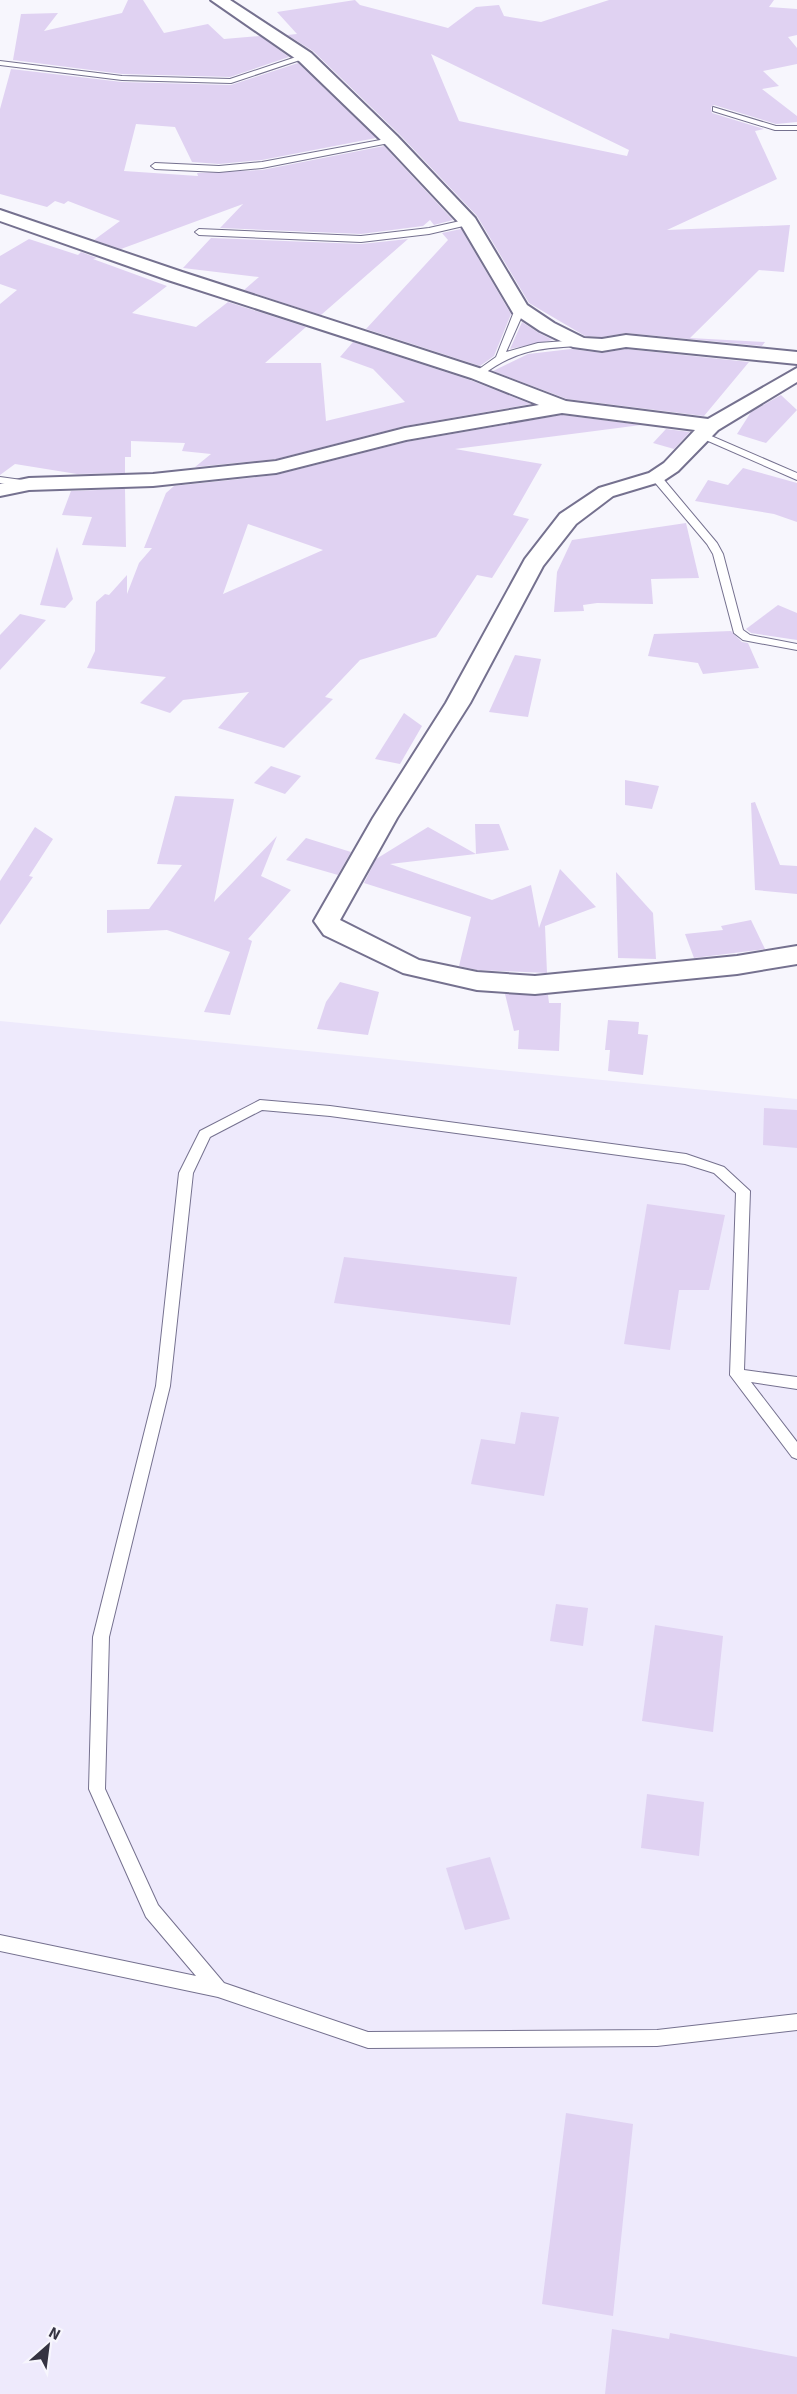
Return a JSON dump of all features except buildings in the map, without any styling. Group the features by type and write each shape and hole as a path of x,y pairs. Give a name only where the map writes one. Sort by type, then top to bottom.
{"street":[{"path":"219,0 305,57 390,140 469,222 520,309 547,327 580,343 602,345 626,340 797,357"},
{"path":"0,215 175,276 478,374 562,407 706,431"},
{"path":"797,374 706,431 671,467 656,477 606,492 568,519 533,564 458,703 385,818 327,921 333,929 412,967 488,982 535,985 737,965 797,955"},
{"path":"0,490 29,484 153,480 276,467 405,434 562,407"}],"lane":[{"path":"0,63 122,78 231,81 305,57"},
{"path":"716,110 775,128 797,128"},
{"path":"155,166 219,169 252,166 390,140"},
{"path":"199,232 361,239 429,231 469,222"},
{"path":"500,356 520,309"},
{"path":"478,374 500,356 534,346 580,343"},
{"path":"706,431 797,477"},
{"path":"656,477 715,548 738,631 747,638 797,647"},
{"path":"0,480 29,484"},
{"path":"218,1989 152,1911 97,1789 101,1636 163,1386 186,1173 205,1134 260,1105 330,1111 686,1159 719,1170 742,1191 737,1376 797,1453"},
{"path":"737,1376 797,1383"},
{"path":"0,1942 218,1989 368,2040 657,2038 797,2022"}],"shaded area":[{"path":"0,1021 797,1099 797,2394 0,2394"}]}
